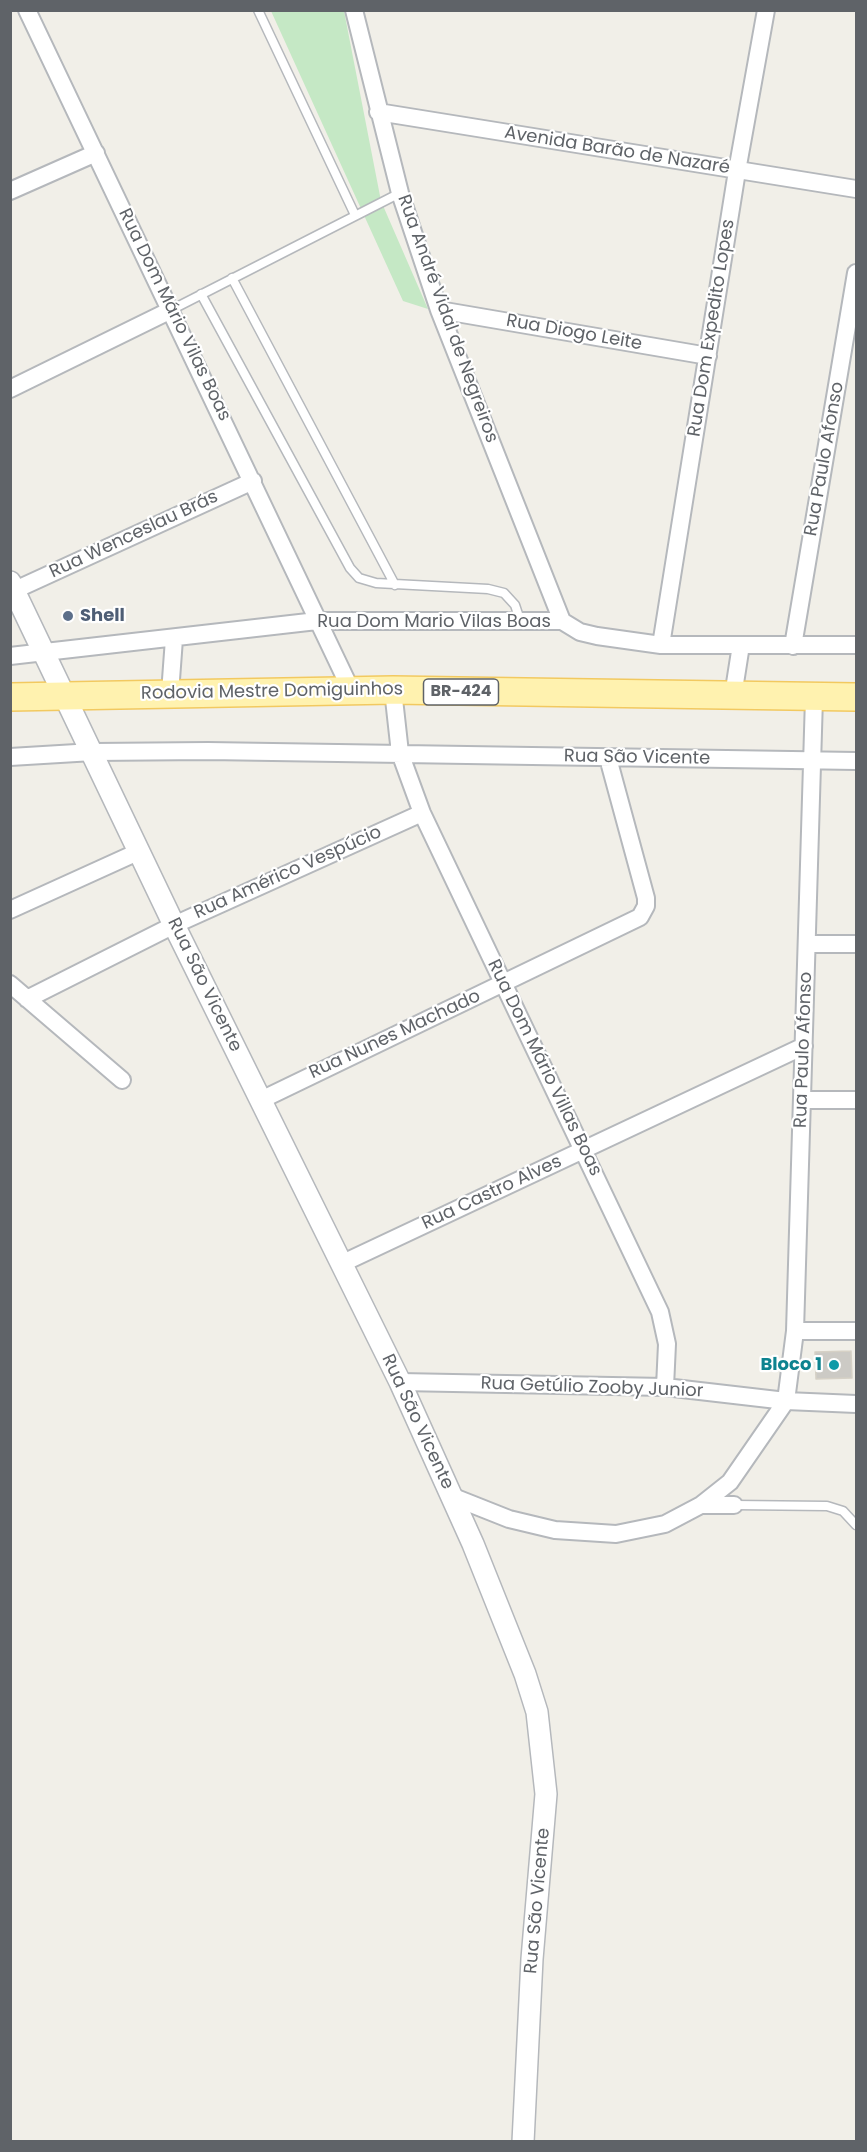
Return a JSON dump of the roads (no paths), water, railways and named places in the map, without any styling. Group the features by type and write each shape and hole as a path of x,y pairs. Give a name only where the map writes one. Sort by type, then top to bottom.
{"main road":[{"name":"Rodovia Mestre Domiguinhos","path":"10,697 66,694 351,690 856,697"}],"street":[{"name":"Rua Dom Mário Vilas Boas","path":"27,10 253,480 351,690"},
{"name":"Rua André Vidal de Negreiros","path":"354,10 400,193 439,310 562,621"},
{"name":"Rua Dom Expedito Lopes","path":"661,645 737,171 766,10"},
{"name":"Avenida Barão de Nazaré","path":"378,112 856,189"},
{"path":"10,191 96,153"},
{"name":"Rua Paulo Afonso","path":"793,646 856,273"},
{"path":"10,388 171,310"},
{"name":"Rua Diogo Leite","path":"439,310 708,356"},
{"name":"Rua Wenceslau Brás","path":"13,586 253,480"},
{"name":"Rua São Vicente","path":"13,586 174,924 400,1382 501,1611 525,1674 537,1712 542,1748 545,1804 532,1959 523,2142"},
{"name":"Rua Dom Mario Vilas Boas","path":"10,656 317,621 562,621 580,632 661,645 856,645"},
{"path":"170,693 174,639"},
{"path":"733,696 741,645"},
{"name":"Rua Dom Mário Villas Boas","path":"393,690 400,753 422,813 585,1150 660,1312 667,1344 665,1387"},
{"name":"Rua Paulo Afonso","path":"786,1401 795,1331 814,698"},
{"path":"10,757 93,752"},
{"name":"Rua São Vicente","path":"93,752 400,753 856,761"},
{"name":"Rua Nunes Machado","path":"261,1100 640,917 644,912 646,898 608,758"},
{"name":"Rua Américo Vespúcio","path":"27,999 174,924 422,813"},
{"path":"10,910 140,851"},
{"path":"807,944 856,944"},
{"path":"10,984 122,1080"},
{"name":"Rua Castro Alves","path":"343,1263 804,1046"},
{"path":"803,1100 856,1100"},
{"path":"795,1331 856,1331"},
{"name":"Rua Getúlio Zooby Junior","path":"400,1382 665,1387 786,1401 856,1404"},
{"path":"451,1496 509,1519 555,1530 616,1534 665,1524 701,1505 730,1482 786,1401"},
{"path":"701,1505 734,1505"}],"lane":[{"path":"258,10 355,214"},
{"path":"171,310 400,193"},
{"path":"232,278 395,585"},
{"path":"201,294 350,568 359,578 376,584 488,589 504,593 515,605 520,620"},
{"path":"734,1505 827,1506 843,1511 856,1525"}],"place":[{"name":"Shell","path":"68,616"},
{"name":"Bloco 1","path":"834,1365"}]}
